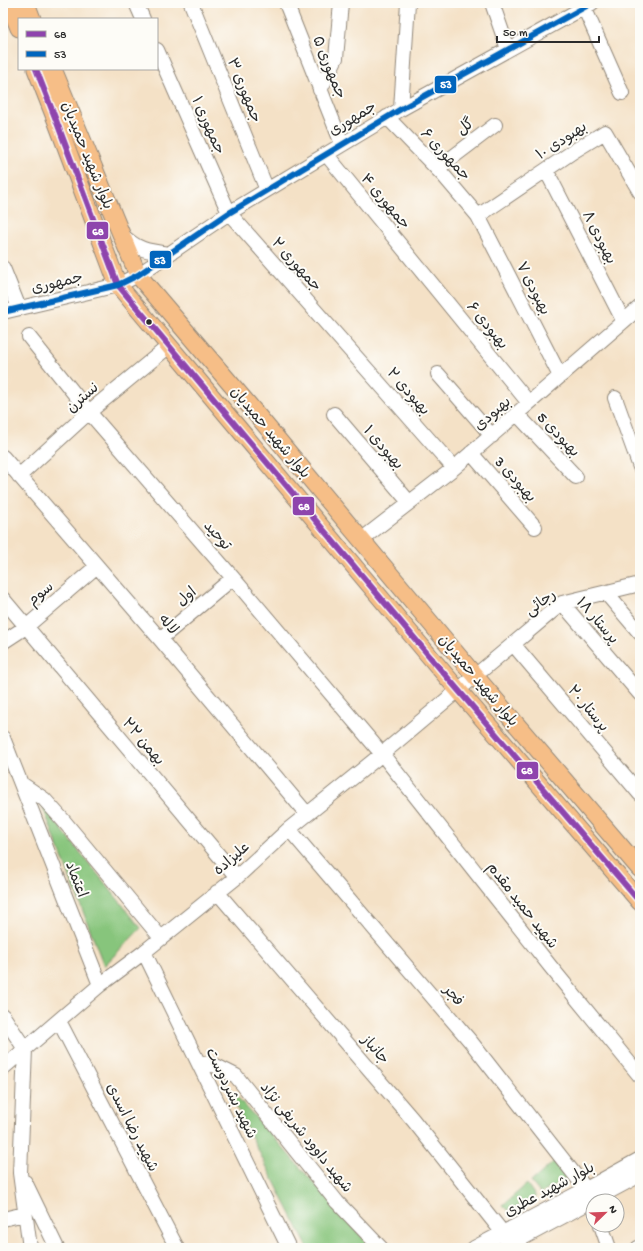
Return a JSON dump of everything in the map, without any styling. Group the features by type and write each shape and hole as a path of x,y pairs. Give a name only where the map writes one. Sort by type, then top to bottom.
{"main road":[{"path":"9,3 18,26"},
{"path":"26,3 32,18"},
{"name":"بلوار شهید حمیدیان","path":"37,70 64,117 120,233 138,275 475,676 640,869"},
{"name":"بلوار شهید حمیدیان","path":"53,70 64,117 118,285 458,690 640,902"},
{"path":"231,418 247,403"},
{"path":"344,554 361,540"},
{"path":"581,832 596,817"}],"street":[{"path":"136,3 143,18"},
{"name":"جمهوری ۳","path":"191,3 267,190"},
{"name":"جمهوری ۵","path":"286,3 342,144"},
{"path":"320,90 336,58 341,3"},
{"path":"401,109 408,3"},
{"path":"492,3 508,49"},
{"path":"582,6 622,93"},
{"name":"جمهوری","path":"3,312 118,285 138,275 229,213 342,144 582,6"},
{"name":"جمهوری ۱","path":"158,52 229,213"},
{"name":"جمهوری ۶","path":"388,117 437,169 478,216"},
{"name":"گل","path":"437,169 495,125"},
{"name":"بهبودی ۱۰","path":"478,216 605,132 640,192"},
{"name":"جمهوری ۴","path":"326,154 421,269"},
{"name":"بهبودی ۸","path":"546,170 623,320"},
{"name":"جمهوری ۲","path":"229,213 339,337"},
{"name":"بهبودی ۷","path":"478,216 560,376"},
{"path":"120,233 132,244 148,251 169,254"},
{"path":"3,268 19,308"},
{"name":"بهبودی ۶","path":"421,269 529,403"},
{"name":"بهبودی","path":"361,540 454,468 623,320 640,307"},
{"name":"توحید","path":"29,336 89,412 233,578 382,754"},
{"name":"بهبودی ۲","path":"339,337 454,468"},
{"name":"نسترن","path":"18,476 89,412 170,346"},
{"path":"438,374 492,436"},
{"path":"615,398 640,467"},
{"name":"بهبودی ۱","path":"334,414 409,502"},
{"name":"بهبودی 5","path":"517,414 576,477"},
{"name":"بهبودی 3","path":"471,453 535,527"},
{"name":"لاله","path":"3,457 98,566 308,814"},
{"name":"سوم","path":"3,642 26,627 98,566"},
{"name":"اول","path":"160,640 233,578"},
{"name":"رجائی","path":"458,690 562,603 640,584"},
{"path":"606,593 640,633"},
{"name":"۲۲ بهمن","path":"3,599 237,877"},
{"name":"پرستار ۱۸","path":"562,603 640,694"},
{"name":"پرستار ۲۰","path":"513,644 640,794"},
{"name":"علیزاده","path":"3,1068 100,985 144,952 237,877 289,829 458,690"},
{"name":"اعتماد","path":"3,738 100,985"},
{"name":"شهید حمید مقدم","path":"382,754 550,966 640,1076"},
{"name":"اعتماد","path":"22,784 49,804 161,938"},
{"name":"فجر","path":"289,829 471,1042 586,1193"},
{"name":"جانباز","path":"217,892 413,1120 503,1233"},
{"name":"شهید بشردوست","path":"144,952 289,1248"},
{"path":"3,1016 25,1049 20,1173 30,1248"},
{"name":"شهید رضا اسدی","path":"59,1021 177,1248"},
{"name":"شهید داوود شریفی نژاد","path":"198,1062 216,1066 236,1076 337,1202 381,1248"},
{"name":"بلوار شهید عطری","path":"596,1193 640,1159"},
{"path":"20,1173 57,1248"},
{"name":"بلوار شهید عطری","path":"601,1193 640,1175"},
{"name":"بلوار شهید عطری","path":"474,1248 503,1233 585,1200"},
{"name":"بلوار شهید عطری","path":"504,1248 585,1201"},
{"path":"3,1219 25,1214"},
{"path":"604,1233 609,1248"}],"green space":[{"path":"42,805 141,928 104,966"},
{"path":"223,1081 372,1248 308,1248"},
{"path":"558,1158 570,1175 541,1194 531,1182"},
{"path":"527,1184 536,1197 509,1211 503,1205"}],"transit line":[{"name":"53","path":"3,312 118,285 138,275 229,213 401,109 592,3"},
{"name":"68","path":"36,70 118,285 447,677 640,902"}]}
